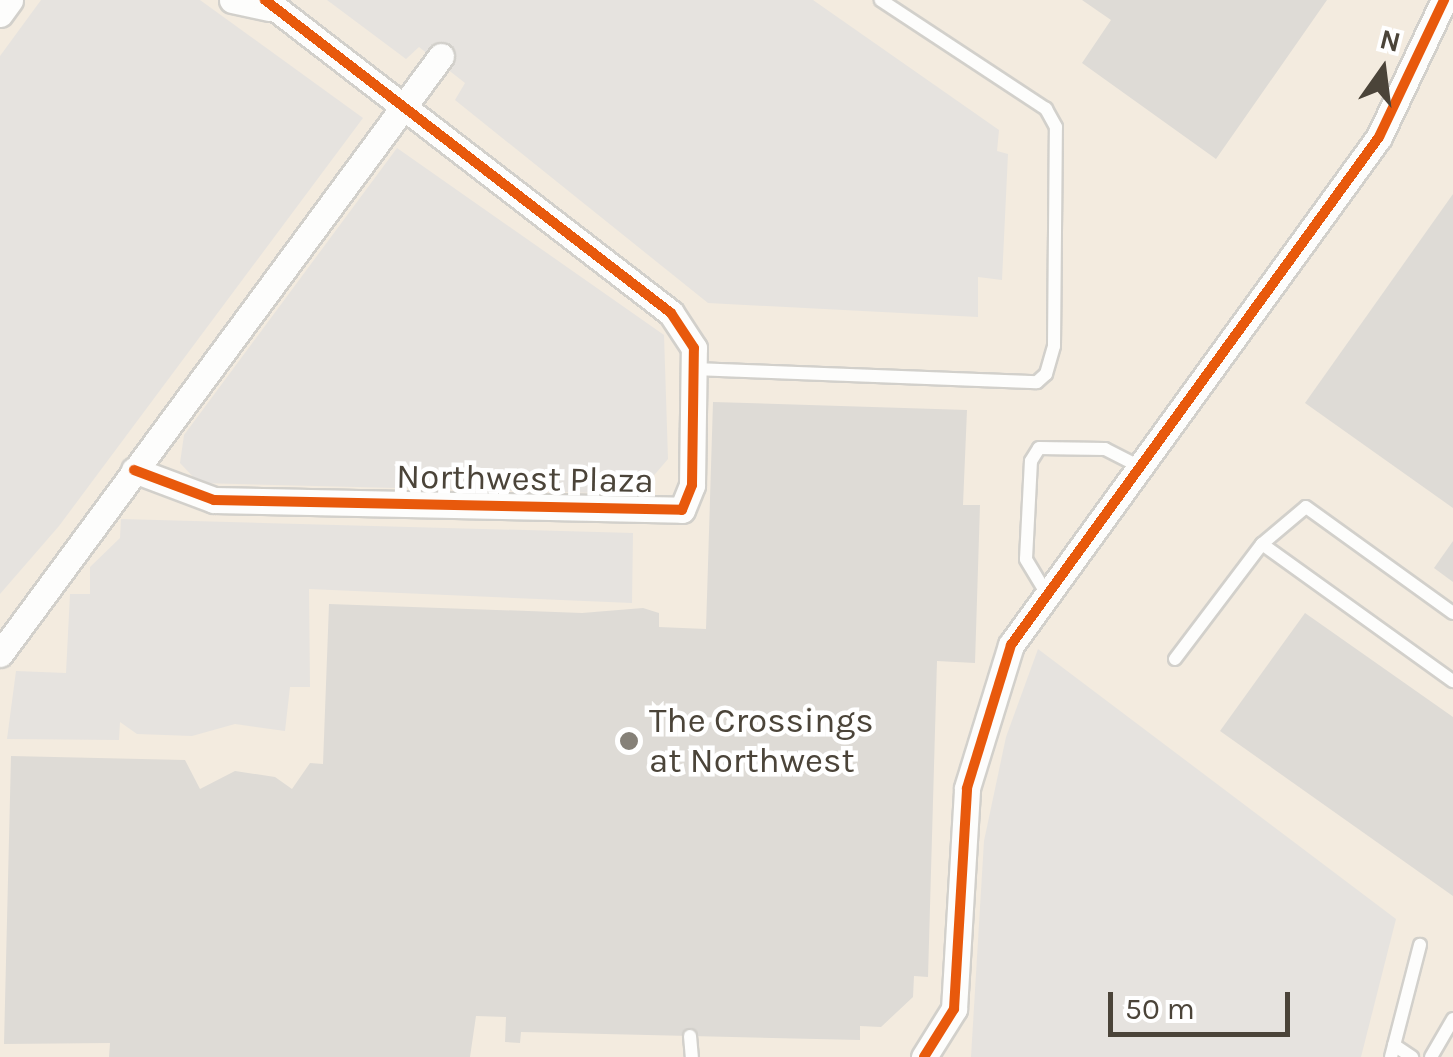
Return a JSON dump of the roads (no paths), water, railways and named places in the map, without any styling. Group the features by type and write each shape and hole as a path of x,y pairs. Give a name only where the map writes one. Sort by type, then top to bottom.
{"street":[{"path":"0,14 10,0"},
{"name":"Northwest Plaza","path":"134,470 214,500 682,510 692,485 694,348 672,313 267,4 232,0"},
{"path":"924,1057 954,1010 964,812 973,755 1011,645 1045,591 1378,136 1444,0"},
{"path":"0,654 441,56"}],"lane":[{"path":"694,369 1037,382 1046,374 1054,346 1056,127 1046,109 880,0"},
{"path":"1045,591 1026,560 1031,461 1039,448 1105,449 1139,466"},
{"path":"1175,659 1262,544 1306,508 1453,613"},
{"path":"1262,544 1453,682"},
{"path":"1412,1057 1393,1051 1420,945"},
{"path":"1431,1057 1453,1020"},
{"path":"690,1036 692,1057"}],"place":[{"name":"The Crossings at Northwest","path":"629,741"}]}
